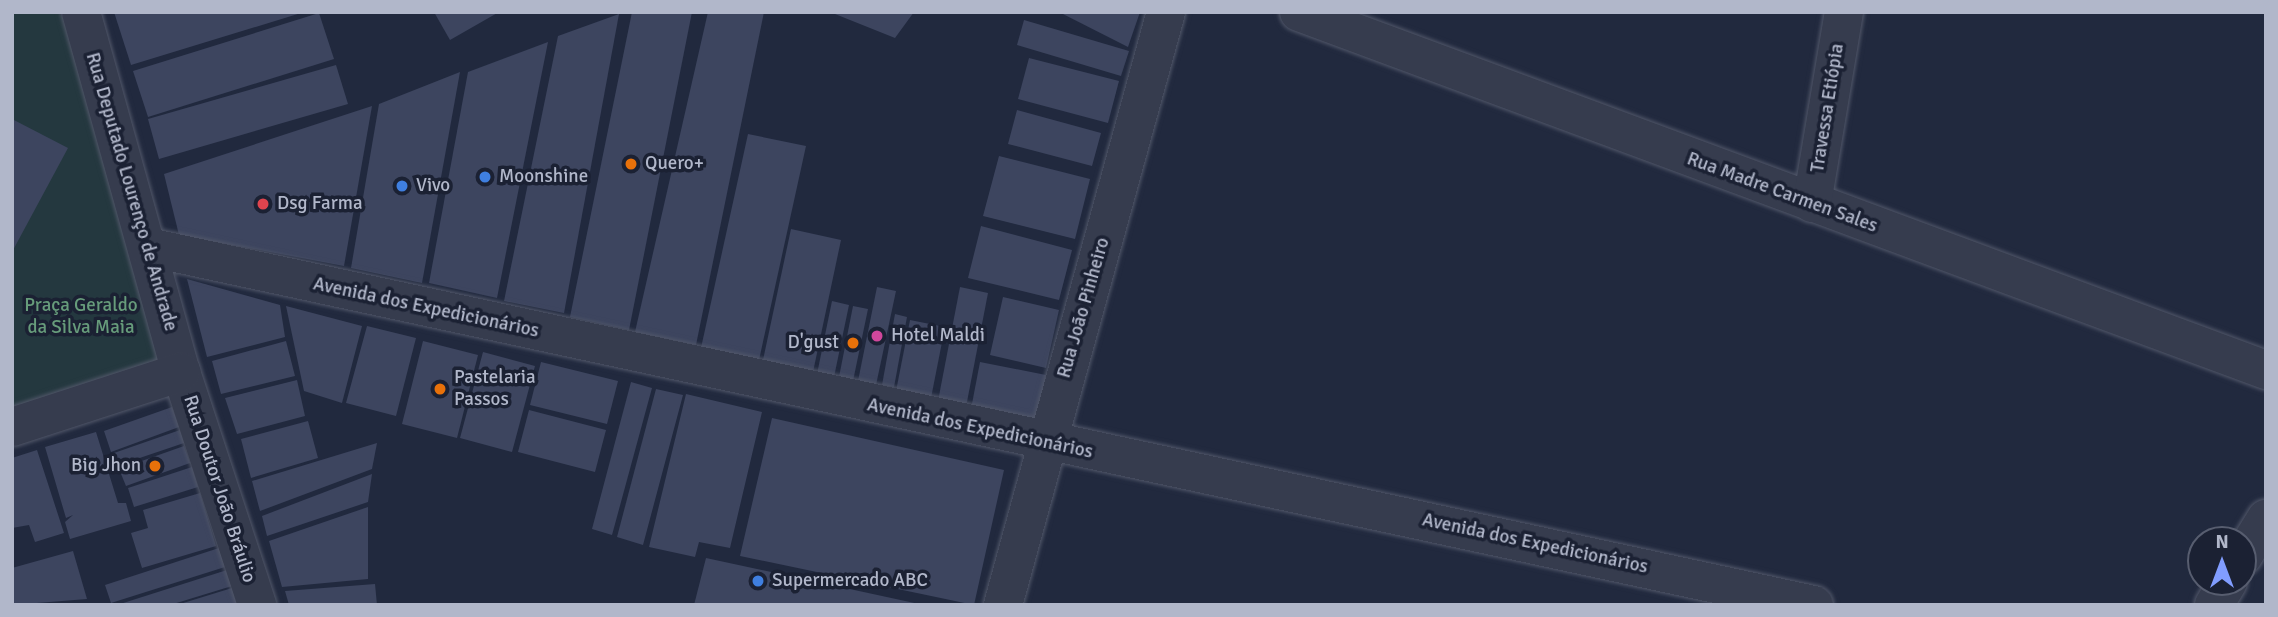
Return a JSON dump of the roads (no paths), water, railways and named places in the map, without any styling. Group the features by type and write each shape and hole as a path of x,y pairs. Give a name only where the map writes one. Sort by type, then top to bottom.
{"street":[{"name":"Rua Deputado Lourenço de Andrade","path":"81,12 181,372"},
{"name":"Rua João Pinheiro","path":"1003,605 1166,12"},
{"name":"Rua Madre Carmen Sales","path":"1299,12 2266,370"},
{"name":"Travessa Etiópia","path":"1812,203 1844,12"},
{"name":"Avenida dos Expedicionários","path":"148,247 1046,444 1249,481 1814,605"},
{"path":"12,427 181,372"},
{"name":"Rua Doutor João Bráulio","path":"181,372 257,605"}],"place":[{"name":"Quero+","path":"631,164"},
{"name":"Moonshine","path":"485,177"},
{"name":"Vivo","path":"402,186"},
{"name":"Dsg Farma","path":"263,204"},
{"name":"Hotel Maldi","path":"877,336"},
{"name":"D'gust","path":"853,343"},
{"name":"Pastelaria Passos","path":"440,389"},
{"name":"Big Jhon","path":"155,466"},
{"name":"Supermercado ABC","path":"758,581"}],"park label":[{"name":"Praça Geraldo da Silva Maia","path":"81,317"}]}
